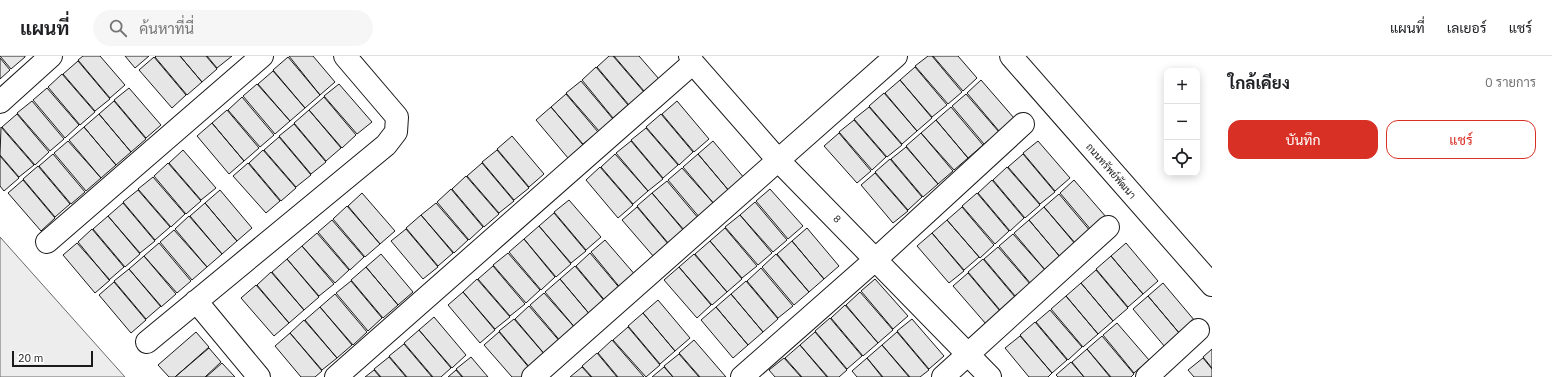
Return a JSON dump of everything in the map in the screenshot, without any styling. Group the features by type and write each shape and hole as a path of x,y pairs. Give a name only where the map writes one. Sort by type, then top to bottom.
{"street":[{"path":"0,102 51,56"},
{"path":"47,242 262,56"},
{"path":"147,342 386,145 396,132 397,117 345,56"},
{"name":"ถนนทรัพย์พัฒนา","path":"1011,56 1212,285"},
{"path":"534,377 892,57"},
{"path":"336,377 692,60"},
{"name":"8","path":"692,60 778,160 990,377"},
{"path":"742,377 876,259 1022,124"},
{"path":"943,377 1108,227"},
{"path":"196,301 259,377"},
{"path":"1147,377 1198,330"}],"shaded area":[{"path":"0,237 125,377 0,377"}],"building":[{"path":"0,56 25,56 25,57 11,69"},
{"path":"83,56 100,56 125,85 110,98 78,60"},
{"path":"125,56 149,56 135,68"},
{"path":"180,56 202,82 187,95 155,57"},
{"path":"180,56 206,56 217,69 202,82"},
{"path":"207,56 232,56 217,68"},
{"path":"289,56 313,56 335,82 320,95"},
{"path":"609,56 613,56 644,92 629,105 597,67"},
{"path":"614,56 639,56 659,79 644,91"},
{"path":"928,56 932,56 962,92 948,104 915,66"},
{"path":"933,56 958,56 977,78 963,91"},
{"path":"154,57 186,95 172,108 139,70"},
{"path":"288,57 320,95 305,108 273,70"},
{"path":"0,58 10,70 0,79"},
{"path":"78,61 110,99 95,111 63,74"},
{"path":"596,67 628,105 613,118 582,80"},
{"path":"915,67 947,105 932,117 900,80"},
{"path":"273,71 305,108 290,121 258,84"},
{"path":"62,74 95,112 80,125 48,87"},
{"path":"900,80 932,118 917,131 885,93"},
{"path":"981,80 1014,118 999,131 967,93"},
{"path":"581,81 613,119 599,131 566,93"},
{"path":"257,84 290,121 275,134 243,96"},
{"path":"339,84 372,122 357,134 324,96"},
{"path":"47,88 79,125 65,138 33,100"},
{"path":"129,88 161,125 146,138 114,100"},
{"path":"884,93 917,131 902,144 869,106"},
{"path":"566,94 598,132 583,144 551,107"},
{"path":"966,94 999,132 984,144 952,106"},
{"path":"242,97 274,135 260,147 228,110"},
{"path":"324,97 356,135 342,148 309,110"},
{"path":"32,101 64,139 50,151 17,113"},
{"path":"114,101 146,139 131,152 99,114"},
{"path":"677,101 709,139 694,152 662,114"},
{"path":"551,107 583,145 568,158 536,120"},
{"path":"869,107 902,145 887,157 854,119"},
{"path":"951,107 983,145 968,158 936,120"},
{"path":"227,110 259,148 244,161 212,123"},
{"path":"309,110 341,148 326,161 294,123"},
{"path":"17,114 49,152 35,165 2,127"},
{"path":"99,114 131,152 116,165 84,127"},
{"path":"661,114 693,152 679,165 646,127"},
{"path":"854,120 886,157 872,170 839,132"},
{"path":"936,120 968,158 954,170 921,133"},
{"path":"212,123 244,161 229,174 197,136"},
{"path":"294,124 326,162 311,174 279,136"},
{"path":"1,127 34,165 19,177 0,155"},
{"path":"84,127 116,165 101,178 69,140"},
{"path":"646,128 678,165 663,178 631,140"},
{"path":"839,133 871,171 857,183 824,146"},
{"path":"921,133 953,171 938,184 906,146"},
{"path":"512,136 544,174 529,187 497,149"},
{"path":"279,137 311,175 296,187 264,150"},
{"path":"68,141 101,178 86,191 54,153"},
{"path":"631,141 663,179 648,191 616,153"},
{"path":"713,141 745,179 730,192 698,154"},
{"path":"1038,141 1070,178 1055,191 1023,153"},
{"path":"906,147 938,184 923,197 891,159"},
{"path":"183,150 216,188 201,200 169,163"},
{"path":"263,150 296,188 281,201 249,163"},
{"path":"497,150 529,188 514,200 482,162"},
{"path":"53,154 85,192 71,204 39,166"},
{"path":"615,154 648,191 633,204 601,167"},
{"path":"698,154 730,192 715,205 683,167"},
{"path":"1023,154 1055,192 1040,204 1008,167"},
{"path":"0,156 19,178 4,191 0,186"},
{"path":"890,159 922,197 908,210 875,172"},
{"path":"168,163 201,201 186,214 154,176"},
{"path":"248,163 280,201 266,213 233,176"},
{"path":"482,163 514,201 499,213 467,176"},
{"path":"38,166 70,204 55,217 23,179"},
{"path":"600,167 633,205 618,218 586,180"},
{"path":"1007,167 1040,205 1025,218 993,180"},
{"path":"682,168 715,205 700,218 668,180"},
{"path":"875,173 908,211 893,223 861,185"},
{"path":"466,176 499,214 484,227 452,189"},
{"path":"153,177 185,214 171,227 138,189"},
{"path":"23,180 55,218 41,231 8,193"},
{"path":"992,180 1024,218 1010,231 978,193"},
{"path":"1074,180 1107,218 1092,231 1060,193"},
{"path":"667,181 699,219 685,231 652,193"},
{"path":"451,189 483,227 469,240 437,202"},
{"path":"770,189 803,226 788,239 756,201"},
{"path":"138,190 170,227 155,240 123,202"},
{"path":"220,190 252,228 237,241 205,203"},
{"path":"362,193 395,231 380,244 348,206"},
{"path":"652,193 684,231 669,244 637,206"},
{"path":"977,193 1009,231 995,244 962,206"},
{"path":"1059,194 1091,232 1076,244 1044,207"},
{"path":"569,200 601,237 586,250 554,212"},
{"path":"755,202 787,240 773,252 740,215"},
{"path":"123,203 155,241 140,253 108,216"},
{"path":"205,203 237,241 222,254 190,216"},
{"path":"436,203 468,240 454,253 421,215"},
{"path":"347,206 380,244 365,257 333,219"},
{"path":"637,207 669,245 654,257 622,220"},
{"path":"962,207 994,245 980,258 947,220"},
{"path":"1044,207 1076,245 1061,258 1029,220"},
{"path":"554,213 586,251 571,263 539,226"},
{"path":"421,215 453,253 438,266 406,228"},
{"path":"740,215 772,253 758,265 725,227"},
{"path":"108,216 140,254 125,267 93,229"},
{"path":"189,216 222,254 207,267 175,229"},
{"path":"332,220 364,257 350,270 318,232"},
{"path":"947,220 979,257 964,270 932,233"},
{"path":"1029,220 1061,258 1046,271 1014,233"},
{"path":"539,226 571,264 556,277 524,239"},
{"path":"725,228 757,266 742,278 710,241"},
{"path":"807,228 839,266 824,279 792,241"},
{"path":"92,229 124,267 109,280 78,242"},
{"path":"406,229 438,267 423,279 391,241"},
{"path":"174,230 207,267 192,280 160,242"},
{"path":"317,233 349,270 335,283 302,246"},
{"path":"932,233 964,271 949,283 917,246"},
{"path":"1013,234 1046,271 1031,284 999,246"},
{"path":"524,239 555,277 541,290 509,252"},
{"path":"605,240 637,277 622,290 591,252"},
{"path":"710,241 742,279 727,292 695,254"},
{"path":"792,241 824,279 809,292 777,254"},
{"path":"77,243 110,280 95,293 63,255"},
{"path":"159,243 191,281 177,293 144,256"},
{"path":"1126,243 1158,281 1143,294 1111,256"},
{"path":"302,246 334,284 319,296 287,259"},
{"path":"998,247 1031,285 1016,297 984,259"},
{"path":"508,253 540,290 526,303 493,265"},
{"path":"590,253 622,291 607,303 576,266"},
{"path":"381,254 413,292 398,305 366,267"},
{"path":"694,254 727,292 712,305 679,267"},
{"path":"776,254 809,292 794,305 762,267"},
{"path":"144,256 176,294 161,307 129,269"},
{"path":"1111,256 1143,294 1128,307 1096,269"},
{"path":"287,259 319,297 304,310 272,272"},
{"path":"983,259 1015,297 1000,310 968,272"},
{"path":"493,266 525,304 510,316 478,279"},
{"path":"575,266 607,304 592,317 560,279"},
{"path":"366,267 398,305 383,318 351,280"},
{"path":"679,267 711,305 697,318 664,280"},
{"path":"761,268 793,306 778,318 747,281"},
{"path":"129,269 161,306 146,319 114,281"},
{"path":"1096,270 1128,308 1113,321 1081,283"},
{"path":"271,272 304,310 289,323 257,285"},
{"path":"968,273 1000,311 986,324 953,286"},
{"path":"477,279 510,317 495,329 463,292"},
{"path":"560,279 592,317 577,330 545,292"},
{"path":"875,279 908,316 893,329 861,291"},
{"path":"351,281 382,318 368,331 336,293"},
{"path":"746,281 778,319 763,332 731,294"},
{"path":"114,282 146,320 131,333 99,295"},
{"path":"1081,283 1113,321 1098,334 1066,296"},
{"path":"1163,283 1195,321 1180,334 1148,296"},
{"path":"256,285 289,323 274,336 241,298"},
{"path":"463,292 495,330 480,343 448,305"},
{"path":"860,292 893,330 878,343 846,305"},
{"path":"544,293 577,330 562,343 530,305"},
{"path":"335,294 367,332 353,345 320,307"},
{"path":"731,294 763,332 748,345 716,307"},
{"path":"1066,296 1098,334 1083,347 1051,309"},
{"path":"1148,296 1180,334 1165,347 1133,309"},
{"path":"658,300 690,338 675,351 643,313"},
{"path":"845,305 878,343 863,356 831,318"},
{"path":"529,306 562,344 547,357 515,319"},
{"path":"320,307 352,345 337,358 305,320"},
{"path":"716,307 748,345 733,358 701,320"},
{"path":"1050,310 1082,347 1068,360 1036,322"},
{"path":"643,313 675,351 660,364 628,326"},
{"path":"434,317 466,355 452,368 419,330"},
{"path":"830,318 862,356 847,369 815,331"},
{"path":"514,319 546,356 531,369 499,331"},
{"path":"912,319 944,356 929,369 897,331"},
{"path":"304,320 337,358 322,370 290,333"},
{"path":"1035,322 1067,360 1052,373 1020,335"},
{"path":"1117,323 1149,360 1134,373 1103,335"},
{"path":"628,327 660,365 646,377 613,340"},
{"path":"419,330 451,368 441,377 433,377 404,343"},
{"path":"196,332 209,347 175,377 169,377 158,365"},
{"path":"499,332 531,370 523,377 512,377 484,345"},
{"path":"815,332 847,370 839,377 828,377 800,345"},
{"path":"897,332 929,370 920,377 910,377 882,345"},
{"path":"290,333 322,371 315,377 301,377 275,346"},
{"path":"1020,336 1052,373 1048,377 1029,377 1005,348"},
{"path":"1102,336 1134,374 1131,377 1111,377 1087,349"},
{"path":"612,340 644,377 618,377 598,353"},
{"path":"694,340 726,377 700,377 679,353"},
{"path":"404,344 432,377 407,377 389,356"},
{"path":"800,345 827,377 802,377 785,358"},
{"path":"882,345 909,377 883,377 867,358"},
{"path":"209,348 221,362 205,377 175,377"},
{"path":"1087,349 1110,377 1084,377 1072,362"},
{"path":"1212,349 1212,368 1203,357"},
{"path":"597,353 617,377 592,377 582,366"},
{"path":"679,354 699,377 673,377 664,366"},
{"path":"389,357 406,377 381,377 374,369"},
{"path":"471,357 488,377 463,377 456,369"},
{"path":"784,358 801,377 775,377 769,370"},
{"path":"867,358 882,377 857,377 852,371"},
{"path":"1203,358 1212,369 1212,377 1194,377 1188,370"},
{"path":"1071,362 1084,377 1058,377 1056,375"},
{"path":"222,363 235,377 206,377"},
{"path":"582,367 591,377 570,377"},
{"path":"664,367 673,377 652,377"},
{"path":"374,370 380,377 365,377"},
{"path":"456,370 462,377 448,377"}]}
